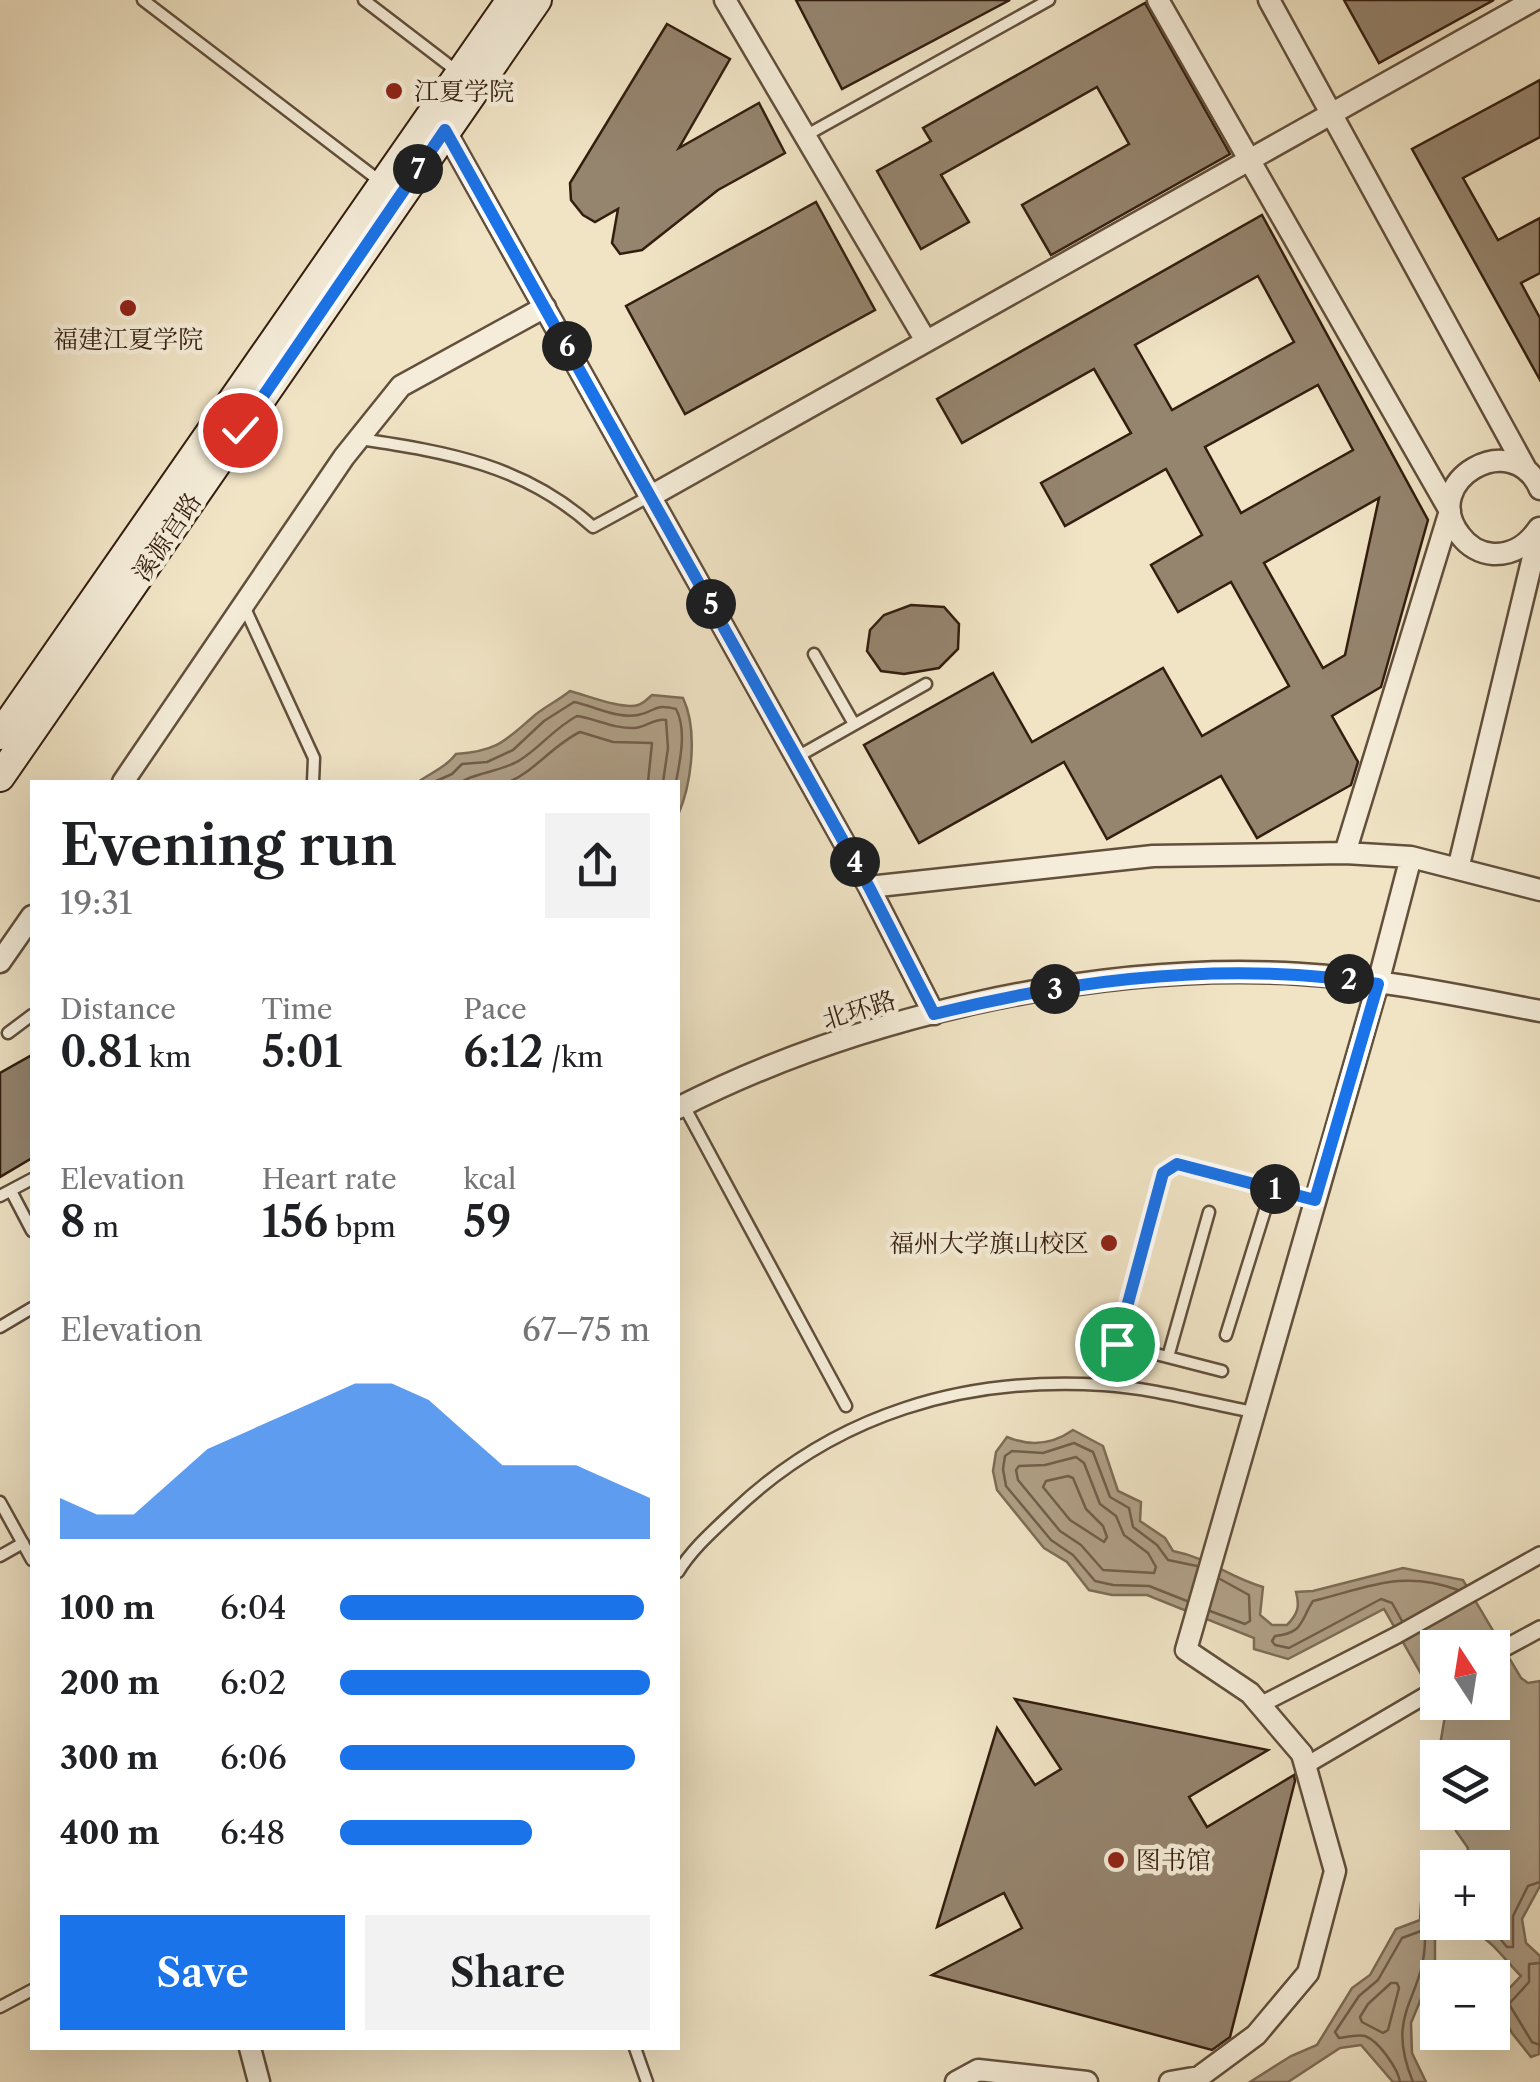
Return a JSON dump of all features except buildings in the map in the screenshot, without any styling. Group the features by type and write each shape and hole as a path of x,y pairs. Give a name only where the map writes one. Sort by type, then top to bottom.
{"main road":[{"name":"溪源宫路","path":"0,778 391,189 445,130 511,0"},
{"name":"溪源宫路","path":"0,735 468,80 537,0"}],"street":[{"path":"725,0 926,341"},
{"path":"1158,0 1450,511 1462,539 1488,554 1519,549 1540,528"},
{"path":"1269,0 1526,471 1540,490"},
{"path":"651,496 1534,0"},
{"path":"445,130 869,887 934,1014"},
{"path":"123,780 359,439 401,386 545,307"},
{"path":"1345,853 1457,482 1482,463 1498,460 1526,471"},
{"path":"1458,869 1540,528"},
{"path":"869,887 1154,856 1345,853 1410,857 1540,890"},
{"path":"1170,2082 1199,2077 1256,2035 1308,1973 1335,1871 1302,1754 1250,1693 1186,1650 1378,984 1410,857"},
{"path":"0,962 30,923"},
{"name":"北环路","path":"680,1106 752,1072 807,1052 934,1014 1050,990 1168,976 1287,973 1540,1010"},
{"path":"1260,1705 1398,1635 1540,1555"},
{"path":"1510,1645 1540,1629"},
{"path":"1305,1766 1420,1699"},
{"path":"251,2050 259,2082"},
{"path":"956,2082 978,2070 1087,2082"}],"lane":[{"path":"143,0 391,189"},
{"path":"364,0 468,80"},
{"path":"804,137 1048,0"},
{"path":"359,439 444,451 497,468 537,488 593,527 651,496"},
{"path":"243,604 314,758 313,780"},
{"path":"814,654 854,724"},
{"path":"796,757 926,684"},
{"path":"8,1034 30,1016"},
{"path":"680,1106 846,1406"},
{"path":"1106,1384 1163,1173 1177,1164 1315,1200"},
{"path":"30,1180 6,1194 30,1228"},
{"path":"1226,1334 1272,1188"},
{"path":"1168,1357 1210,1212"},
{"path":"0,1327 30,1309"},
{"path":"1117,1344 1222,1370"},
{"path":"680,1569 692,1551 734,1511 805,1453 870,1422 932,1399 1002,1385 1106,1384 1254,1412"},
{"path":"0,1502 30,1557"},
{"path":"0,1556 22,1543"},
{"path":"0,2007 30,1991"},
{"path":"636,2050 647,2082"}],"water":[{"path":"570,691 631,706 642,704 652,695 683,698 692,741 687,788 680,809 680,780 421,780 456,754 500,743"},
{"path":"1073,1430 1103,1446 1118,1491 1141,1502 1140,1521 1165,1538 1173,1551 1263,1587 1260,1615 1272,1625 1287,1625 1294,1617 1298,1606 1296,1592 1403,1568 1463,1580 1493,1630 1420,1630 1420,1672 1384,1609 1288,1659 1254,1649 1254,1638 1147,1595 1112,1595 1089,1590 1067,1562 1044,1548 997,1490 993,1471 996,1452 1007,1437 1033,1443 1050,1441"},
{"path":"1510,1659 1521,1678 1528,1683 1540,1681 1540,1886 1522,1919 1526,1943 1540,1956 1539,2054 1531,2057 1510,2029 1510,1987 1521,1976 1510,1960 1485,1940 1510,1940 1510,1850 1468,1850 1456,1830 1510,1830 1510,1740 1441,1740 1444,1720 1510,1720"},
{"path":"1420,1920 1420,1940 1435,1940 1435,1960 1420,1960 1420,2001 1411,2023 1412,2053 1426,2082 1393,2082 1361,2045 1340,2048 1288,2082 1250,2082 1317,2045 1352,1988 1370,1975 1396,1929"}],"place":[{"name":"江夏学院","path":"394,91"},
{"name":"福建江夏学院","path":"128,308"},
{"name":"福州大学旗山校区","path":"1109,1243"},
{"name":"图书馆","path":"1116,1860"}],"route":[{"path":"240,430 445,130 869,887 934,1014 991,1000 1109,981 1226,972 1287,973 1378,984 1315,1200 1177,1164 1163,1173 1117,1344"}]}
